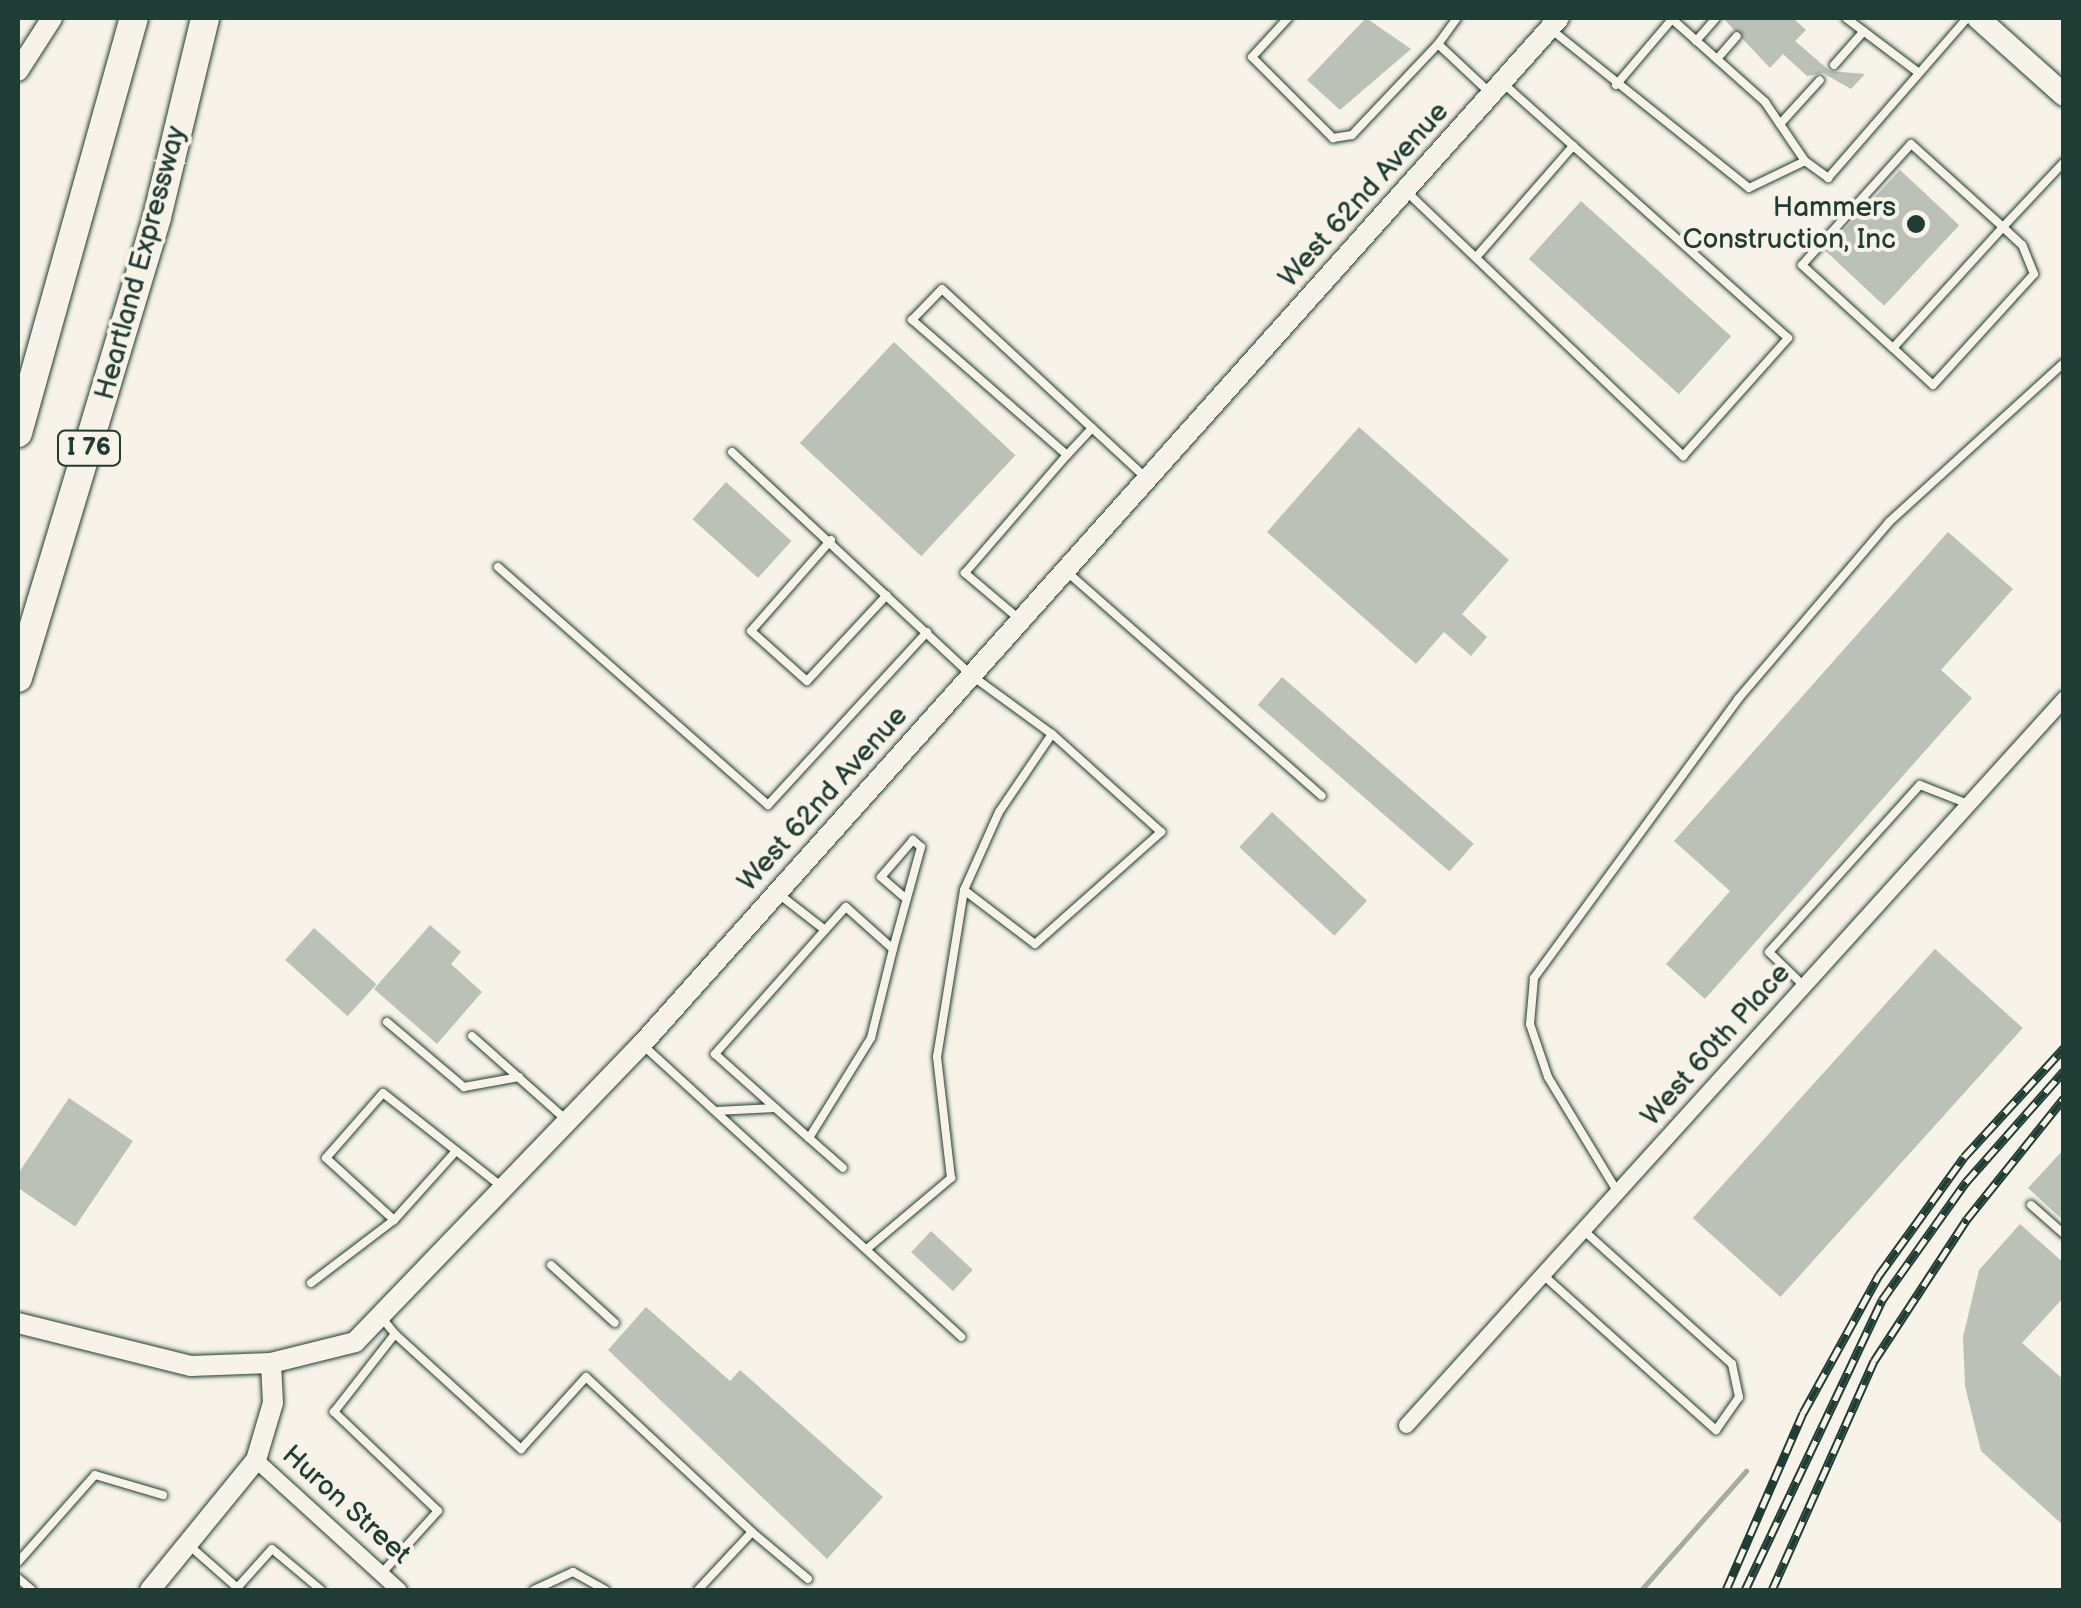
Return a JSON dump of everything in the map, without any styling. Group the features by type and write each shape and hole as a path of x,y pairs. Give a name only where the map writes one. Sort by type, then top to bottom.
{"highway":[{"name":"I 76","path":"18,433 134,18"},
{"name":"Heartland Expressway","path":"18,678 157,216 205,18"},
{"path":"157,216 213,18"}],"main road":[{"path":"1978,18 2064,96"}],"street":[{"path":"18,71 52,18"},
{"name":"West 62nd Avenue","path":"271,1363 355,1342 388,1326 506,1189 642,1044 1555,23"},
{"name":"West 60th Place","path":"1406,1425 2064,698"},
{"path":"18,1323 190,1366 271,1363 273,1403 256,1460 191,1546 150,1590"},
{"name":"Huron Street","path":"256,1460 399,1590"}],"lane":[{"path":"1288,18 1252,57 1333,138 1352,135 1438,44 1457,18"},
{"path":"1616,85 1672,18 1780,124 1805,161 1828,178 1967,18"},
{"path":"1696,41 1716,18"},
{"path":"1846,18 1919,73"},
{"path":"1555,23 1616,85 1749,188 1805,161"},
{"path":"1834,65 1864,31"},
{"path":"1717,59 1736,36"},
{"path":"1405,190 1478,255 1682,456 1788,338 1573,146 1438,44"},
{"path":"1780,124 1820,80"},
{"path":"1911,144 2003,228 2034,274 1933,385 1893,348 1802,265 1911,144"},
{"path":"1478,255 1573,146"},
{"path":"1893,348 2064,162"},
{"path":"1067,454 912,320 942,289 1148,480"},
{"path":"1618,1191 1548,1077 1530,1024 1534,978 1738,699 1889,522 2064,363"},
{"path":"1021,621 965,573 1092,428"},
{"path":"732,452 831,540 971,675 1052,734 1160,832 1035,944 964,890"},
{"path":"831,540 751,631 806,681 887,595"},
{"path":"498,567 768,805 926,632"},
{"path":"1066,572 1322,796"},
{"path":"868,1248 951,1178 938,1056 964,890 1000,812 1052,734"},
{"path":"1804,985 1769,952 1920,785 1968,804"},
{"path":"809,1138 871,1038 903,896 921,847 914,840 881,877 903,896"},
{"path":"776,892 825,930"},
{"path":"843,1168 715,1054 846,907 893,949"},
{"path":"386,1022 464,1088 519,1077"},
{"path":"472,1036 568,1122"},
{"path":"642,1044 868,1248 960,1337"},
{"path":"394,1220 326,1158 383,1093 506,1189"},
{"path":"716,1111 775,1108"},
{"path":"311,1283 394,1220 456,1151"},
{"path":"2030,1204 2064,1234"},
{"path":"1542,1274 1716,1430 1739,1397 1732,1364 1583,1230"},
{"path":"551,1265 615,1323"},
{"path":"380,1574 438,1511 334,1412 388,1326 521,1449 586,1377 808,1579"},
{"path":"18,1562 95,1475 163,1496"},
{"path":"698,1590 752,1532"},
{"path":"191,1546 239,1589 272,1548 321,1590"},
{"path":"534,1590 573,1572 605,1590"},
{"path":"18,1578 32,1590"}],"building":[{"path":"1366,18 1411,49 1340,110 1307,80"},
{"path":"1723,18 1793,18 1806,30 1795,41 1830,71 1865,74 1851,89 1823,73 1807,76 1783,54 1770,68"},
{"path":"1900,170 1959,225 1884,306 1825,250"},
{"path":"1581,201 1731,336 1679,394 1529,259"},
{"path":"894,342 1015,455 921,556 800,443"},
{"path":"1359,427 1509,560 1462,614 1487,637 1471,656 1444,632 1416,664 1267,532"},
{"path":"726,482 791,541 758,578 693,519"},
{"path":"1948,532 2013,589 1941,670 1972,698 1705,999 1666,964 1730,891 1674,841"},
{"path":"1282,677 1474,844 1449,872 1258,705"},
{"path":"1272,812 1367,901 1334,936 1239,847"},
{"path":"430,925 461,952 451,964 482,992 437,1044 374,989"},
{"path":"314,928 376,984 348,1016 285,960"},
{"path":"1935,949 2023,1028 1780,1297 1693,1218"},
{"path":"69,1098 133,1141 75,1226 18,1188 18,1174"},
{"path":"2064,1149 2064,1221 2028,1188"},
{"path":"2020,1224 2064,1263 2064,1297 2022,1343 2064,1380 2064,1526 1981,1451 1965,1386 1963,1337 1979,1270"},
{"path":"931,1231 973,1270 953,1291 911,1252"},
{"path":"646,1307 730,1381 740,1370 883,1497 827,1559 608,1350"}],"waterway":[{"path":"1641,1590 1746,1471"}],"railway":[{"path":"1726,1590 1803,1413 1879,1275 1964,1157 2064,1048"},
{"path":"1745,1590 1882,1300 1966,1182 2064,1071"},
{"path":"1772,1590 1874,1361 1967,1219 2064,1098"}],"place":[{"name":"Hammers Construction, Inc","path":"1916,224"}]}
